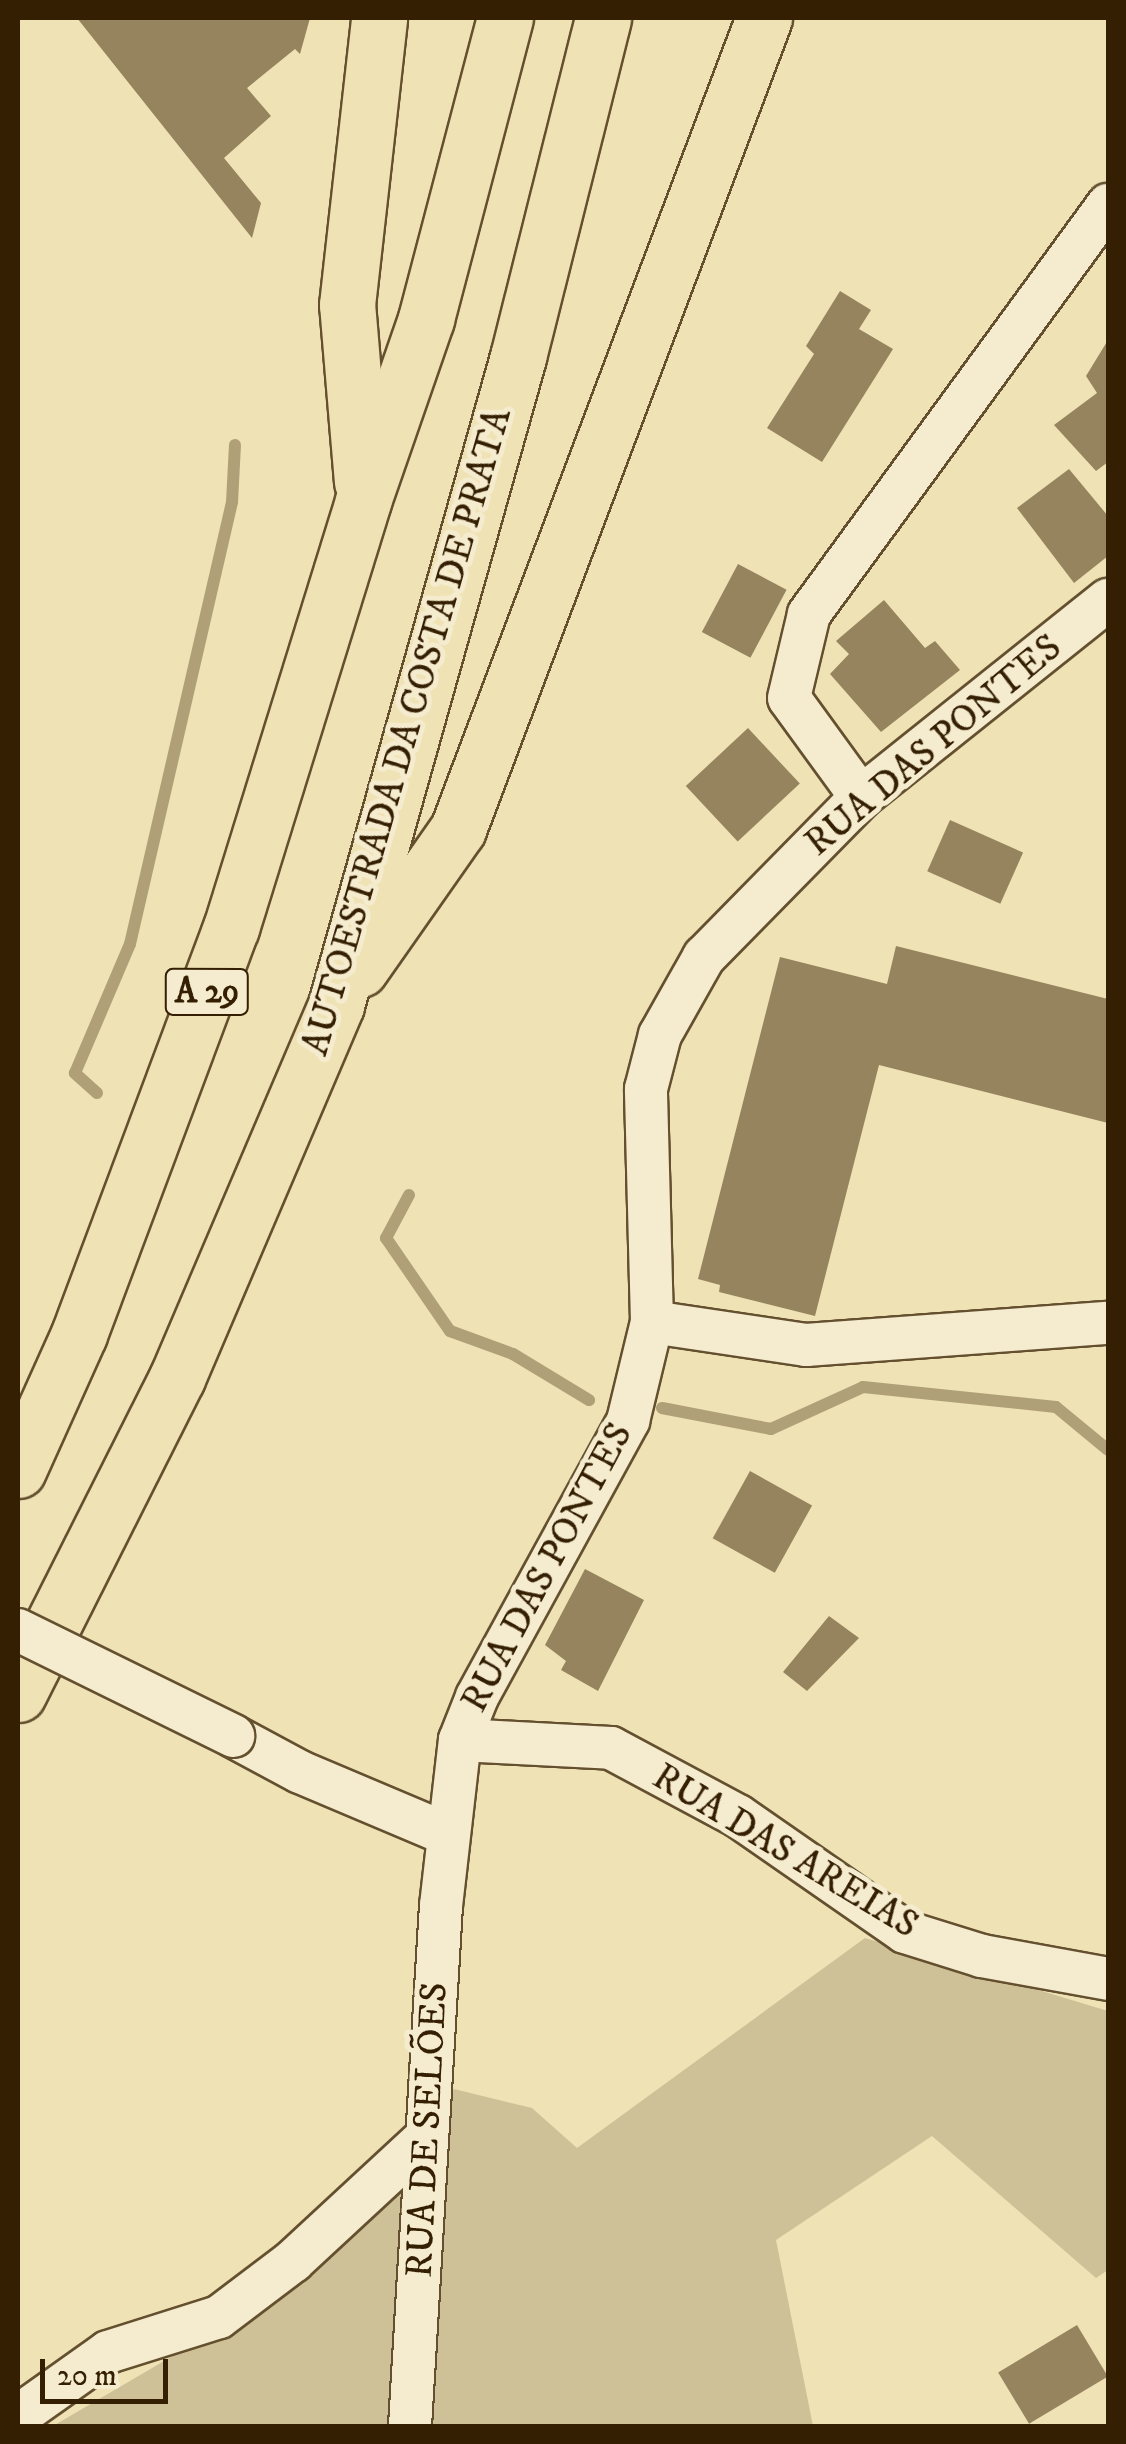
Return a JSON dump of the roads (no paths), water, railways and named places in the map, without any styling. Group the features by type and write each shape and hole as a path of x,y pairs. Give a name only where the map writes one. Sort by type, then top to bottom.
{"highway":[{"path":"363,502 347,305 379,18"},
{"name":"A 29","path":"18,1470 79,1334 232,928 363,502 426,319 505,18"},
{"name":"AUTOESTRADA DA COSTA DE PRATA","path":"18,1694 178,1378 336,1005 518,357 603,18"},
{"path":"336,1005 458,829 764,18"}],"street":[{"path":"861,797 789,698 809,614 1108,204"},
{"name":"RUA DAS PONTES","path":"447,1834 460,1740 477,1697 628,1421 652,1322 646,1089 660,1036 704,957 861,797 1108,600"},
{"path":"652,1322 806,1346 1108,1323"},
{"path":"18,1630 300,1772 447,1834"},
{"name":"RUA DAS AREIAS","path":"460,1740 611,1748 738,1816 905,1932 982,1956 1108,1978"},
{"name":"RUA DE SELÕES","path":"410,2426 447,1834"},
{"path":"18,2416 108,2352 219,2317 293,2262 426,2138"}],"waterway":[{"path":"97,1093 75,1073 130,944 232,502 235,445"},
{"path":"409,1195 386,1238 450,1331 513,1354 589,1400"},
{"path":"662,1408 771,1429 863,1387 1056,1407 1108,1450"}]}
